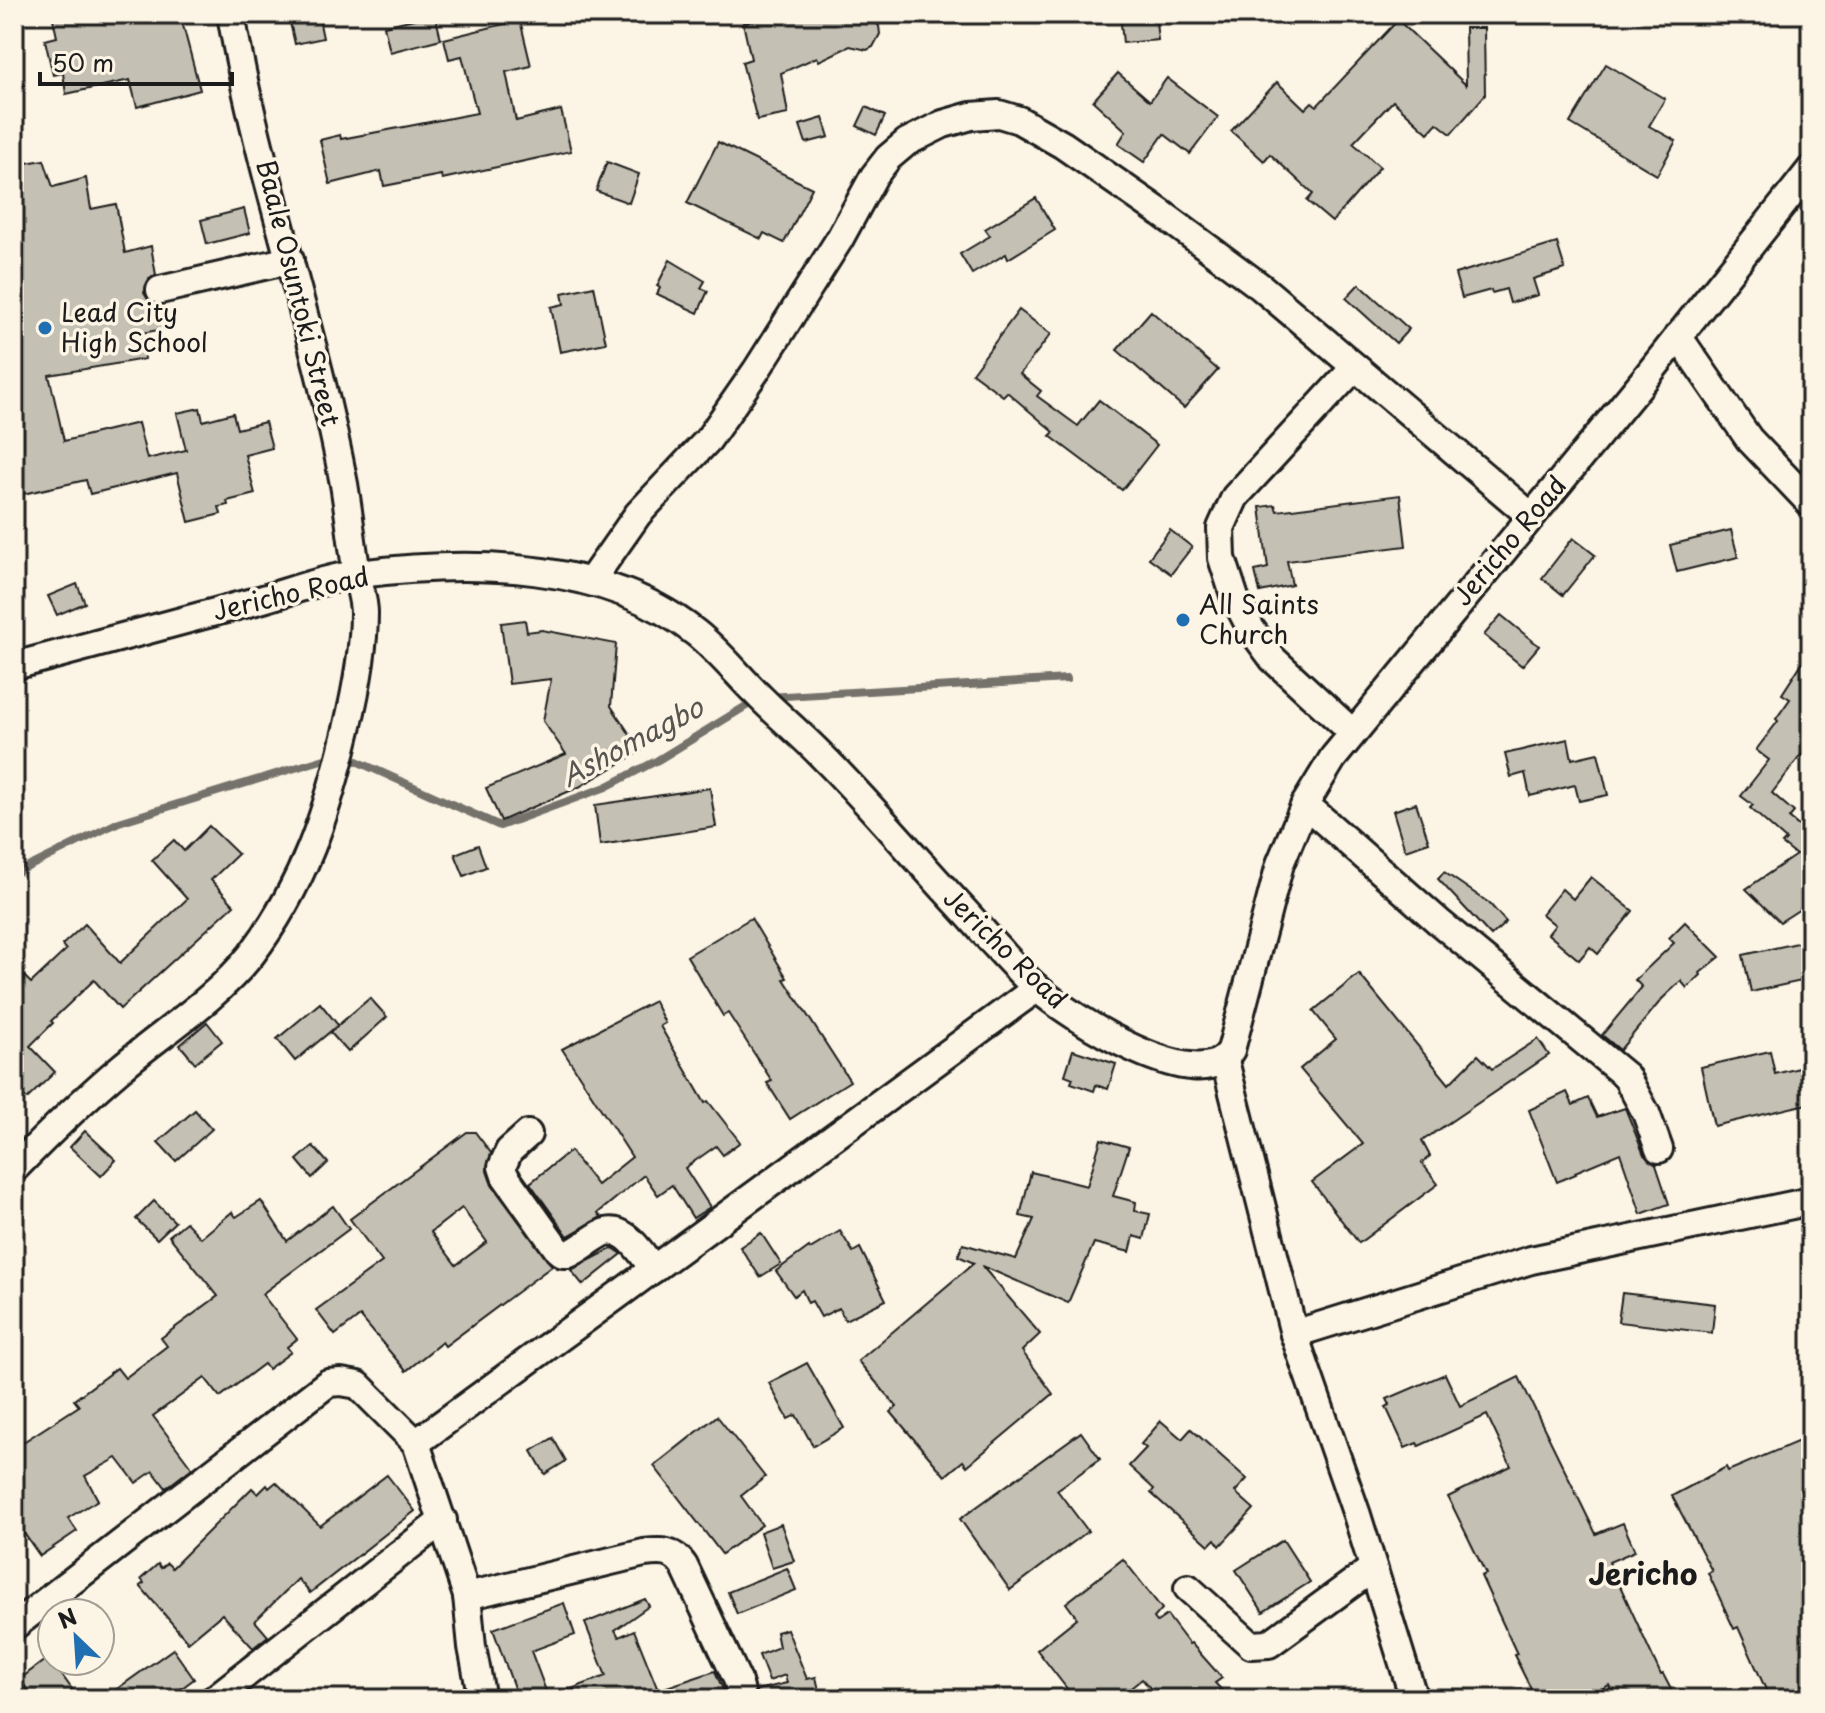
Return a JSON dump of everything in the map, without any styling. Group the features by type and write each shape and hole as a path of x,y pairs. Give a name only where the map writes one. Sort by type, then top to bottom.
{"street":[{"name":"Baale Osuntoki Street","path":"14,1169 94,1091 213,993 248,958 277,919 305,868 325,815 354,701 364,633 364,607 353,534 336,440 271,193 231,14"},
{"path":"591,581 638,514 708,440 756,371 888,158 907,142 943,124 971,116 999,114 1019,120 1063,145 1261,287 1531,516"},
{"name":"Jericho Road","path":"14,666 357,574 463,568 512,569 591,581 665,612 697,634 825,758 1037,988 1099,1032 1188,1066 1204,1068 1225,1061 1231,1050 1280,864 1305,804 1333,758 1811,169"},
{"path":"160,290 290,260"},
{"path":"1678,336 1749,439 1811,504"},
{"path":"1353,733 1273,659 1251,629 1235,598 1222,558 1221,528 1235,497 1355,367"},
{"path":"1305,804 1439,922 1626,1076 1646,1113 1659,1149"},
{"path":"416,1443 1037,988"},
{"path":"1225,1061 1294,1334 1414,1699"},
{"path":"528,1134 509,1151 502,1167 505,1176 558,1250 569,1254 611,1230 618,1231 654,1269"},
{"path":"1294,1334 1531,1260 1811,1201"},
{"path":"14,1626 328,1383 341,1382 358,1385 416,1443 467,1596 472,1647 482,1699"},
{"path":"214,1699 443,1520"},
{"path":"467,1596 644,1553 670,1553 679,1558 684,1566 724,1650 741,1692 738,1699"},
{"path":"1188,1588 1251,1645 1259,1646 1269,1644 1373,1568"}],"building":[{"path":"52,14 180,14 200,90 137,107 130,80 66,94 63,73 53,75 45,40 57,37"},
{"path":"288,14 318,14 323,38 295,44"},
{"path":"435,14 441,39 390,52 384,26"},
{"path":"782,14 868,14 879,26 880,34 873,47 867,50 850,46 819,61 817,57 781,73 788,114 757,120 742,62 751,59 743,23"},
{"path":"1120,14 1155,14 1158,40 1123,43"},
{"path":"520,20 531,66 506,72 516,121 561,110 571,151 442,179 441,175 384,186 381,171 330,184 320,140 340,135 341,139 477,113 462,56 449,59 444,39"},
{"path":"1398,20 1466,85 1465,28 1484,28 1485,95 1451,134 1437,123 1428,133 1393,101 1353,143 1380,167 1332,222 1307,201 1313,194 1270,154 1264,161 1231,131 1277,82 1305,109 1312,102 1317,106"},
{"path":"1606,64 1665,99 1649,126 1676,141 1657,175 1570,123"},
{"path":"1118,73 1150,101 1167,78 1218,117 1190,154 1164,134 1144,162 1118,144 1126,131 1093,101"},
{"path":"866,107 885,116 876,135 857,126"},
{"path":"823,118 829,137 806,143 800,125"},
{"path":"718,142 812,188 784,243 764,233 761,239 687,203"},
{"path":"44,160 53,187 86,178 91,209 116,204 125,253 151,246 156,275 149,279 144,293 149,301 161,306 165,329 141,333 145,359 49,375 64,441 138,423 147,459 186,450 177,413 200,408 203,421 233,413 237,429 265,422 272,448 245,455 255,494 227,501 228,505 219,507 221,514 189,522 177,473 90,494 86,480 14,496 14,165"},
{"path":"607,162 639,174 629,203 596,191"},
{"path":"1036,198 1055,230 1008,259 1006,254 972,274 960,254 990,236 985,229"},
{"path":"244,209 250,233 207,244 201,220"},
{"path":"1557,243 1565,269 1533,279 1538,295 1510,303 1506,289 1462,298 1455,274"},
{"path":"670,260 705,281 701,288 708,291 698,313 657,294 660,288 657,286"},
{"path":"1359,284 1409,329 1396,343 1346,298"},
{"path":"594,286 606,343 560,352 551,307 564,304 562,293"},
{"path":"1019,310 1051,334 1020,374 1041,391 1037,396 1078,426 1099,400 1157,445 1122,490 1050,436 1054,432 1007,392 1003,396 972,373"},
{"path":"1151,311 1218,370 1184,408 1117,350"},
{"path":"1400,495 1406,546 1287,561 1292,585 1260,592 1255,571 1268,568 1260,507 1275,505 1277,511"},
{"path":"1170,530 1192,547 1171,574 1149,558"},
{"path":"1731,530 1738,557 1677,572 1670,545"},
{"path":"1573,538 1595,555 1563,595 1542,578"},
{"path":"77,584 85,603 57,615 48,596"},
{"path":"1501,615 1539,646 1522,666 1484,635"},
{"path":"525,620 527,632 542,630 616,644 611,706 641,751 579,787 501,821 486,788 566,754 543,721 551,679 509,684 501,623"},
{"path":"1811,649 1811,742 1772,793 1794,812 1789,818 1811,836 1811,902 1780,922 1746,889 1796,855 1782,844 1786,840 1741,796 1769,760 1756,750 1790,699 1782,694"},
{"path":"1568,739 1572,759 1598,753 1608,795 1579,801 1575,785 1530,796 1525,773 1511,777 1505,754"},
{"path":"710,788 716,827 600,845 595,805"},
{"path":"1416,803 1429,842 1405,850 1393,811"},
{"path":"209,826 238,854 211,880 234,905 120,1009 94,980 30,1046 55,1072 27,1099 14,1088 14,966 31,983 66,950 62,945 85,924 120,963 187,899 152,860 174,840 184,851"},
{"path":"478,845 486,867 464,876 455,854"},
{"path":"1444,872 1489,903 1506,922 1491,936 1438,879"},
{"path":"1591,877 1633,911 1598,954 1590,947 1579,960 1548,934 1555,925 1542,914 1562,889 1573,899"},
{"path":"751,918 787,978 784,979 850,1081 790,1119 767,1083 772,1081 728,1013 723,1016 687,956"},
{"path":"1685,922 1720,957 1687,988 1681,981 1620,1050 1602,1035 1642,987 1635,980 1674,943 1669,938"},
{"path":"1811,940 1811,979 1751,992 1743,955"},
{"path":"1359,974 1449,1084 1478,1055 1492,1069 1538,1039 1549,1055 1422,1141 1430,1156 1422,1163 1438,1184 1359,1243 1312,1182 1363,1144 1300,1069 1336,1039 1313,1011"},
{"path":"370,998 387,1017 348,1052 330,1032"},
{"path":"654,1001 665,1023 660,1026 705,1103 708,1101 740,1142 723,1155 716,1146 685,1168 710,1207 693,1218 672,1185 658,1195 644,1175 598,1213 601,1217 568,1236 530,1183 570,1151 597,1185 632,1157 562,1049"},
{"path":"320,1003 338,1025 295,1061 277,1039"},
{"path":"207,1022 222,1041 195,1063 180,1045"},
{"path":"1073,1050 1116,1064 1108,1089 1096,1085 1094,1091 1071,1083 1073,1078 1065,1075"},
{"path":"1770,1051 1775,1074 1811,1065 1811,1103 1714,1126 1701,1067"},
{"path":"1567,1092 1573,1105 1588,1098 1597,1117 1625,1108 1644,1155 1656,1165 1669,1204 1641,1214 1620,1153 1557,1182 1529,1110"},
{"path":"195,1110 212,1129 176,1161 158,1142"},
{"path":"85,1131 116,1160 101,1176 70,1147"},
{"path":"467,1132 475,1132 491,1153 487,1171 492,1185 552,1266 445,1346 442,1342 406,1371 360,1316 335,1335 316,1310 382,1262 350,1219","holes":["462,1208 487,1242 456,1265 431,1232"]},
{"path":"1101,1139 1129,1147 1113,1196 1136,1202 1135,1211 1150,1214 1144,1239 1134,1236 1130,1252 1094,1243 1068,1303 982,1266 1040,1334 1022,1351 1053,1394 967,1466 963,1461 945,1476 891,1412 897,1407 858,1361 974,1263 958,1256 963,1244 1016,1259 1034,1219 1020,1216 1031,1172 1087,1186"},
{"path":"313,1146 328,1163 312,1178 297,1160"},
{"path":"154,1201 175,1222 157,1239 136,1219"},
{"path":"261,1201 287,1241 333,1206 349,1229 262,1294 297,1339 287,1347 291,1352 268,1369 264,1364 220,1397 205,1378 153,1416 192,1468 166,1488 153,1471 136,1483 117,1458 85,1476 98,1500 68,1518 77,1531 40,1556 14,1519 14,1448 79,1406 74,1400 117,1368 125,1378 167,1346 161,1338 218,1296 169,1236 186,1222 201,1238 232,1212 236,1217"},
{"path":"840,1231 853,1252 860,1248 886,1300 845,1320 839,1308 821,1317 812,1301 808,1303 802,1290 794,1296 776,1271 809,1247"},
{"path":"761,1233 781,1264 760,1277 740,1247"},
{"path":"613,1248 622,1254 583,1285 571,1270"},
{"path":"1622,1293 1715,1304 1712,1333 1618,1322"},
{"path":"807,1363 844,1428 813,1446 796,1415 788,1419 769,1383"},
{"path":"1445,1374 1460,1406 1519,1377 1596,1534 1623,1523 1635,1551 1609,1562 1661,1675 1676,1699 1616,1699 1609,1685 1582,1699 1536,1699 1481,1576 1486,1574 1448,1497 1511,1466 1487,1415 1419,1446 1417,1443 1405,1448 1386,1407 1390,1405 1387,1399"},
{"path":"717,1416 765,1477 741,1496 762,1525 722,1554 654,1466"},
{"path":"1161,1421 1182,1439 1191,1429 1247,1479 1235,1492 1254,1509 1220,1546 1215,1539 1209,1545 1151,1493 1154,1489 1129,1466 1146,1448 1141,1444"},
{"path":"1081,1432 1100,1459 1057,1490 1088,1531 1010,1590 960,1519"},
{"path":"1811,1436 1811,1686 1783,1699 1770,1699 1738,1627 1734,1629 1708,1573 1712,1571 1672,1496 1726,1467 1728,1471"},
{"path":"553,1438 566,1461 545,1474 532,1451"},
{"path":"387,1475 415,1511 310,1593 298,1579 255,1621 268,1636 253,1648 222,1614 188,1642 140,1586 144,1583 141,1579 158,1564 161,1568 167,1563 172,1568 252,1488 258,1494 267,1485 269,1488 276,1482 320,1526"},
{"path":"781,1524 794,1561 772,1568 760,1532"},
{"path":"1283,1540 1310,1582 1263,1612 1236,1570"},
{"path":"1123,1559 1162,1609 1154,1618 1157,1622 1167,1615 1189,1644 1222,1678 1215,1683 1230,1699 1160,1699 1142,1679 1117,1699 1075,1699 1037,1650 1077,1618 1066,1603"},
{"path":"787,1568 796,1590 737,1614 728,1592"},
{"path":"645,1599 649,1606 615,1630 619,1637 634,1630 658,1690 715,1671 724,1692 722,1699 550,1699 606,1676 585,1623"},
{"path":"564,1603 575,1635 531,1651 549,1699 518,1699 493,1629"},
{"path":"787,1629 807,1679 816,1677 821,1699 757,1699 757,1690 787,1683 785,1675 769,1681 759,1655 779,1647 776,1632"},
{"path":"173,1649 194,1679 167,1699 103,1699"},
{"path":"36,1667 36,1677 63,1677 79,1699 34,1699 20,1679"}],"waterway":[{"name":"Ashomagbo","path":"768,697 1067,679"},
{"name":"Ashomagbo","path":"14,874 119,822 341,754 500,826 606,787 658,760 756,700"}],"place":[{"name":"Lead City High School","path":"45,328"},
{"name":"All Saints Church","path":"1183,620"}],"district":[{"name":"Jericho","path":"1643,1575"}]}
